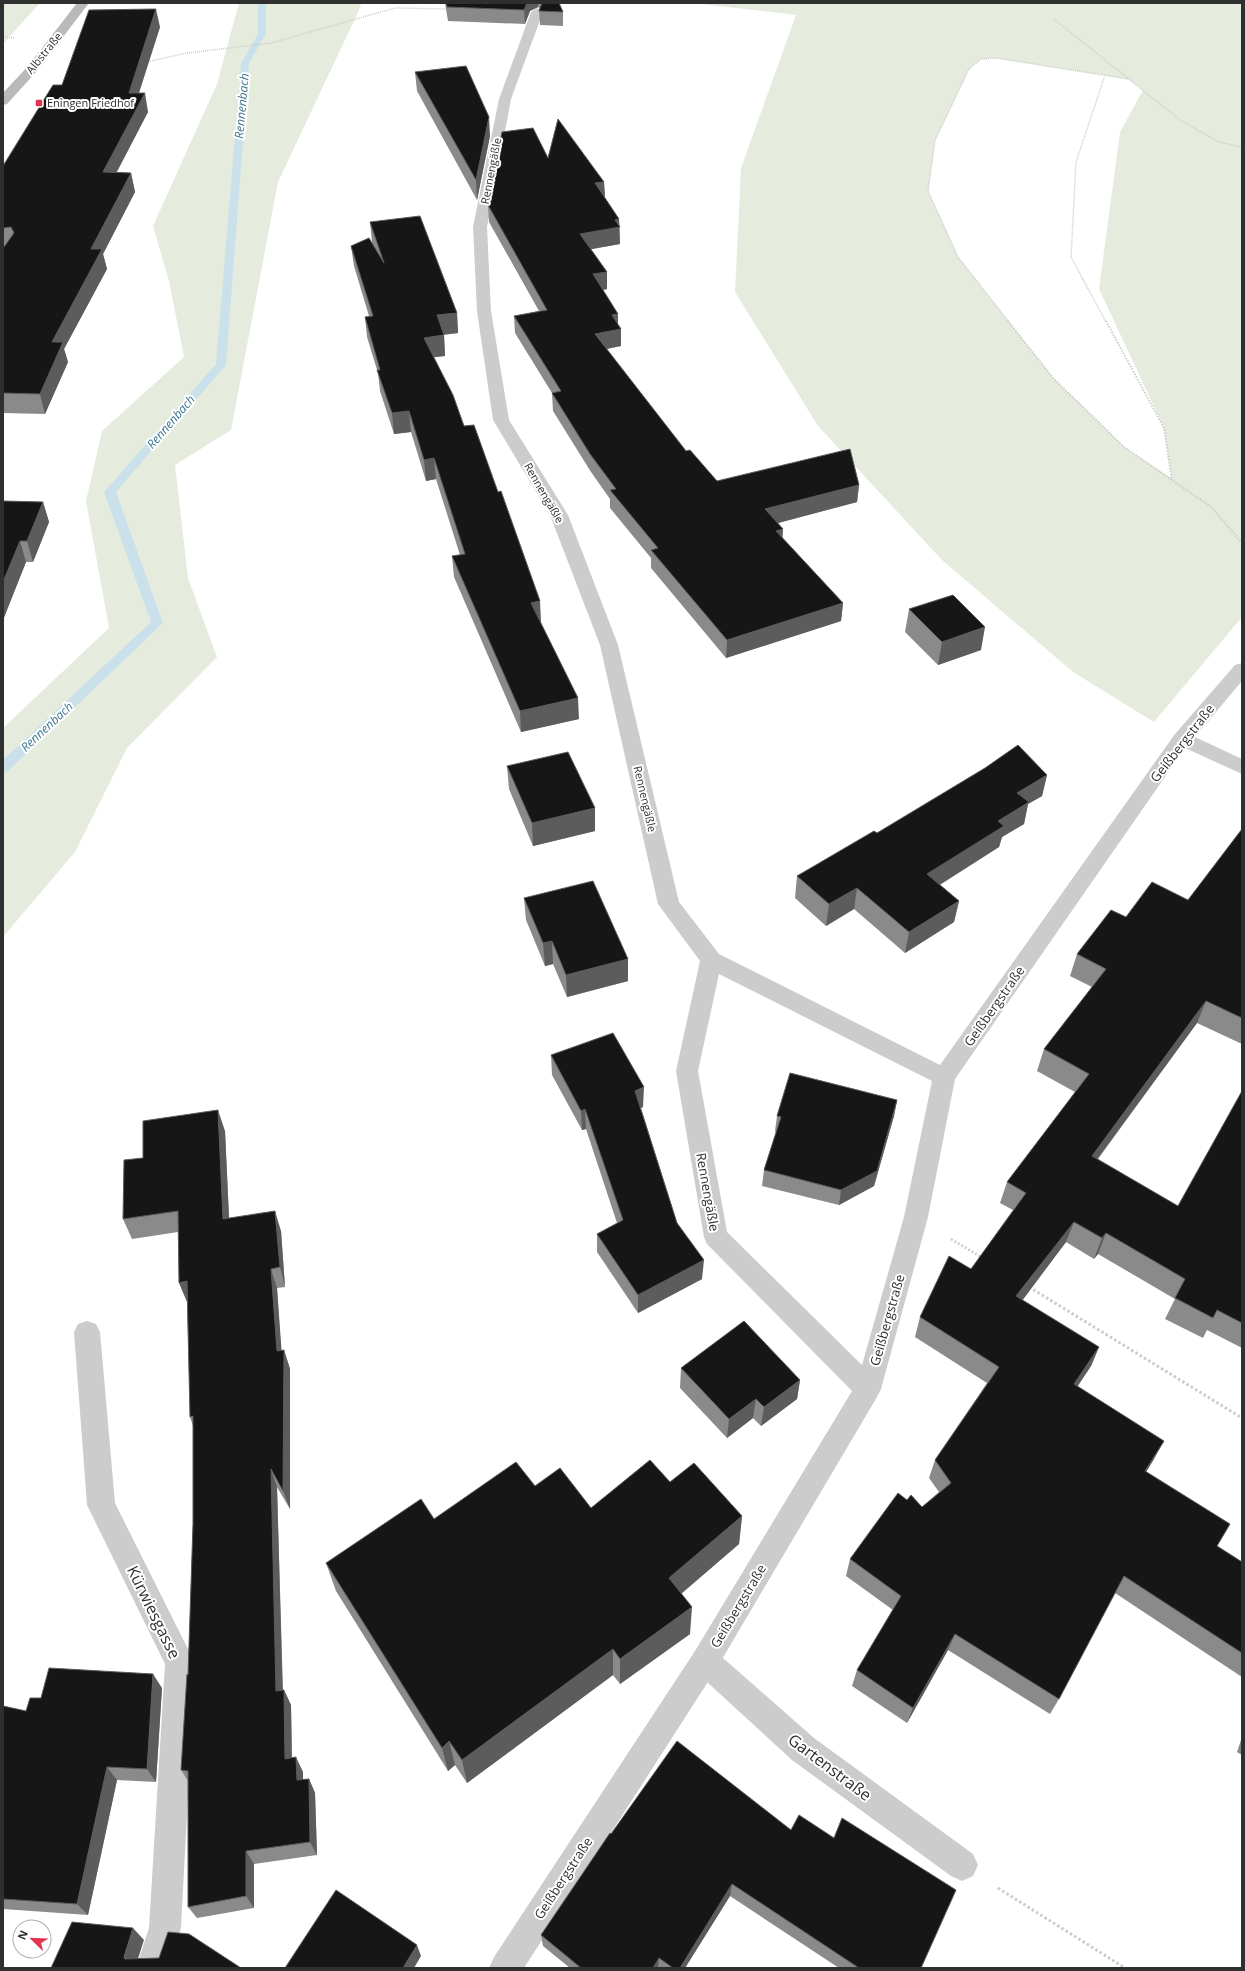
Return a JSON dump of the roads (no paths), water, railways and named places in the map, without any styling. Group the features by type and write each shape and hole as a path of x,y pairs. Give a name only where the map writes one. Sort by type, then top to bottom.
{"main road":[{"name":"Albstraße","path":"3,100 33,68 83,3"}],"street":[{"name":"Rennengäßle","path":"538,12 505,99 480,227 484,311 501,420 559,516 609,645 669,904 711,960 944,1077"},
{"name":"Geißbergstraße","path":"505,1968 705,1661 868,1389 916,1217 944,1077 1182,739 1242,669"},
{"path":"1182,739 1242,767"},
{"name":"Rennengäßle","path":"711,960 687,1071 716,1236 868,1389"},
{"name":"Kürwiesgasse","path":"87,1332 102,1505 180,1663 164,1928 152,1968"},
{"name":"Gartenstraße","path":"705,1661 803,1749 962,1865"}],"waterway":[{"name":"Rennenbach","path":"3,768 157,623 110,492 221,365 245,63 262,34 262,3"}],"place":[{"name":"Eningen Friedhof","path":"39,103"}]}
